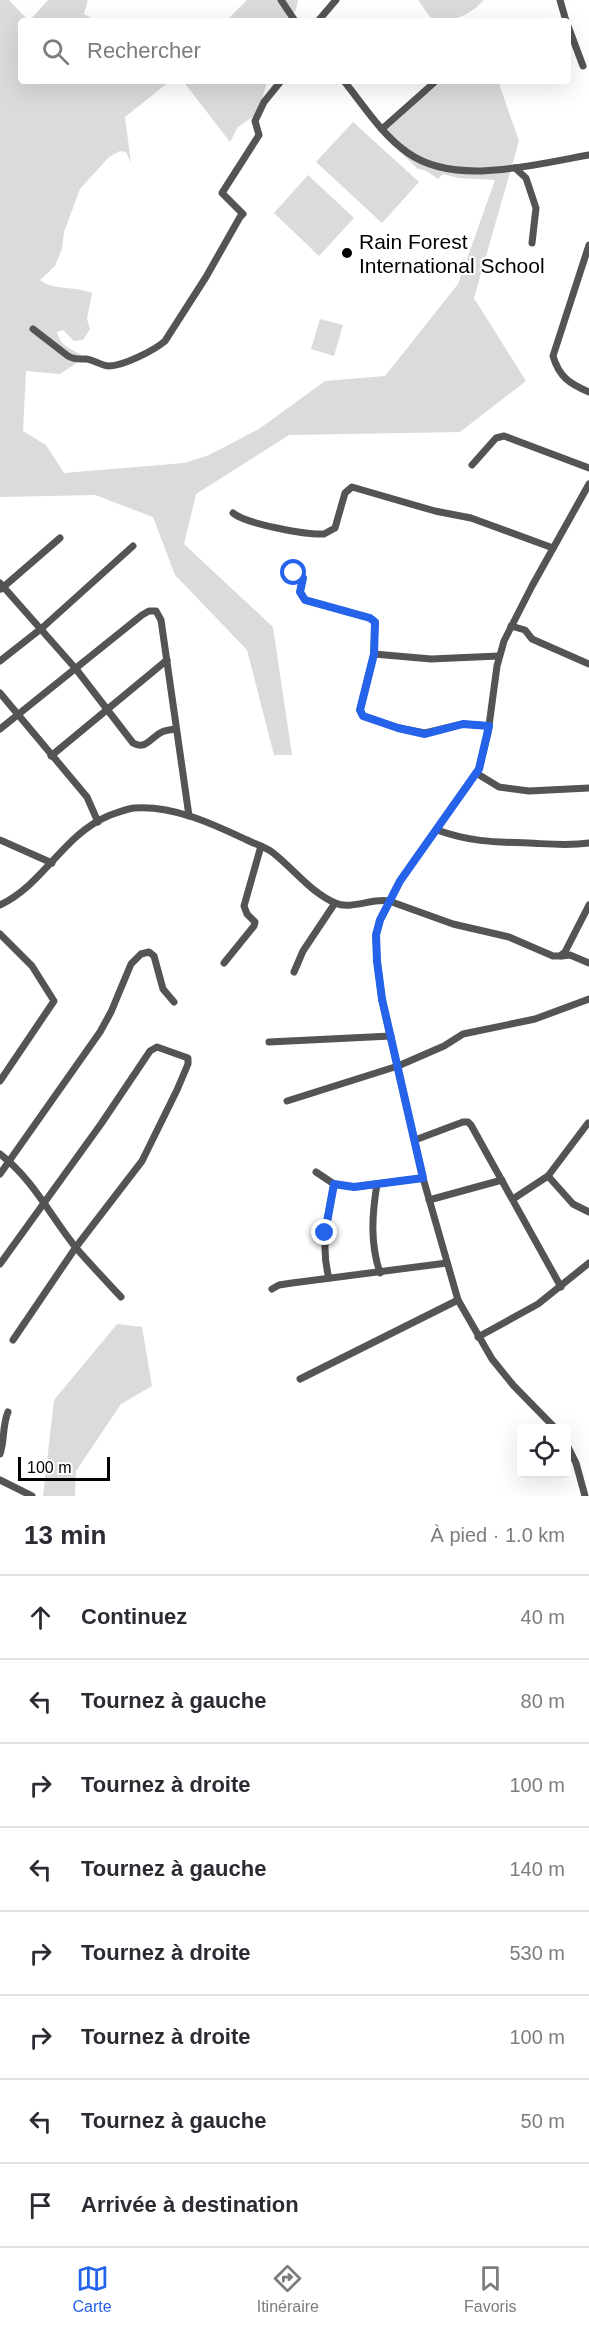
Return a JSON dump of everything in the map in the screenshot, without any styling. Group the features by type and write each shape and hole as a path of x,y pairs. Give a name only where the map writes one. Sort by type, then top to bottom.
{"street":[{"path":"281,0 293,18"},
{"path":"321,18 336,0"},
{"path":"560,0 565,18"},
{"path":"571,34 583,66"},
{"path":"33,329 68,356 107,366 120,364 160,346 206,278 243,214 222,193 259,135 255,121 264,102 279,84"},
{"path":"346,84 382,129 409,154 437,167 478,171 515,168 589,154"},
{"path":"382,129 433,84"},
{"path":"515,168 526,178 536,208 532,243"},
{"path":"589,245 553,356 557,369 567,381 589,392"},
{"path":"472,465 496,438 504,436 589,468"},
{"path":"551,1424 513,1385 492,1359 458,1300 423,1178 382,999 376,952 378,927 400,881 476,773 483,757 499,656 511,626 589,484"},
{"path":"233,513 259,524 324,534 335,528 345,493 352,487 435,511 471,518 553,548"},
{"path":"60,538 1,586 42,628 133,743 138,746 145,745 163,732 176,729"},
{"path":"0,662 42,628 132,546"},
{"path":"294,573 303,578 300,592 305,600 374,619 376,625 374,654 360,710 367,718 425,734 463,724 489,726"},
{"path":"0,729 149,611 156,611 160,616 189,816"},
{"path":"511,626 525,630 532,639 589,664"},
{"path":"374,654 421,658 499,656"},
{"path":"51,756 167,660"},
{"path":"0,693 87,797 98,822"},
{"path":"476,773 499,787 529,791 589,788"},
{"path":"0,904 27,888 84,830 133,808 157,810 189,816 225,829 271,851 310,888 342,906 389,901 453,924 498,933 553,956 570,955 589,963"},
{"path":"437,830 461,838 488,843 564,846 589,843"},
{"path":"0,840 52,863"},
{"path":"224,963 254,926 255,922 247,914 244,906 261,846"},
{"path":"294,972 303,951 335,903"},
{"path":"560,956 565,952 586,917 589,905"},
{"path":"0,934 32,966 54,1001 0,1081"},
{"path":"0,1174 100,1032 128,969 141,954 149,952 154,956 163,989 174,1002"},
{"path":"287,1101 398,1066 444,1046 463,1034 535,1019 589,999"},
{"path":"268,1042 391,1036"},
{"path":"0,1264 101,1124 150,1051 155,1047 160,1047 188,1058 188,1064 177,1090 142,1161 76,1247 13,1340"},
{"path":"415,1140 468,1122 471,1125 561,1287"},
{"path":"513,1199 548,1176 588,1123"},
{"path":"0,1154 10,1161 76,1247 121,1297"},
{"path":"316,1172 334,1184 354,1187 423,1178"},
{"path":"548,1176 573,1204 589,1212"},
{"path":"429,1200 502,1180"},
{"path":"329,1278 325,1262 325,1233 334,1184"},
{"path":"377,1184 372,1233 375,1259 380,1273"},
{"path":"272,1289 279,1285 447,1263"},
{"path":"478,1337 538,1304 589,1263"},
{"path":"300,1379 458,1300"},
{"path":"0,1454 4,1440 3,1422 8,1412"},
{"path":"571,1452 586,1493"},
{"path":"0,1480 32,1496"}],"shaded area":[{"path":"0,0 9,0 26,18 18,18 18,84 166,84 125,117 131,163 126,152 120,151 109,157 80,189 64,232 62,249 55,266 40,280 52,286 92,293 87,319 90,329 83,340 74,341 63,330 57,332 65,345 87,359 81,360 60,374 26,371 23,431 46,445 64,473 184,463 209,455 259,429 325,381 385,376 458,284 495,180 458,178 443,174 438,179 425,170 418,169 378,131 439,84 499,84 519,141 474,298 526,381 460,432 289,435 196,494 184,544 273,627 292,755 274,755 247,650 175,575 153,517 95,495 0,497"},
{"path":"48,0 88,0 84,14 91,18 32,18"},
{"path":"247,0 298,0 296,10 287,18 229,18"},
{"path":"418,0 484,0 473,10 461,16 431,18"},
{"path":"185,84 266,84 258,113 238,127 230,142"},
{"path":"353,122 419,182 382,223 316,162"},
{"path":"308,175 354,218 319,256 274,213"},
{"path":"320,319 343,325 334,356 311,349"},
{"path":"117,1324 142,1327 152,1386 121,1404 76,1471 75,1496 43,1496 54,1400"}],"place":[{"name":"Rain Forest International School","path":"347,253"}],"route":[{"path":"294,573 303,578 301,596 310,603 374,619 376,625 374,654 360,710 363,716 425,734 463,724 489,726 479,769 400,881 387,904 376,935 382,999 423,1178 354,1187 334,1184 325,1233"}]}
